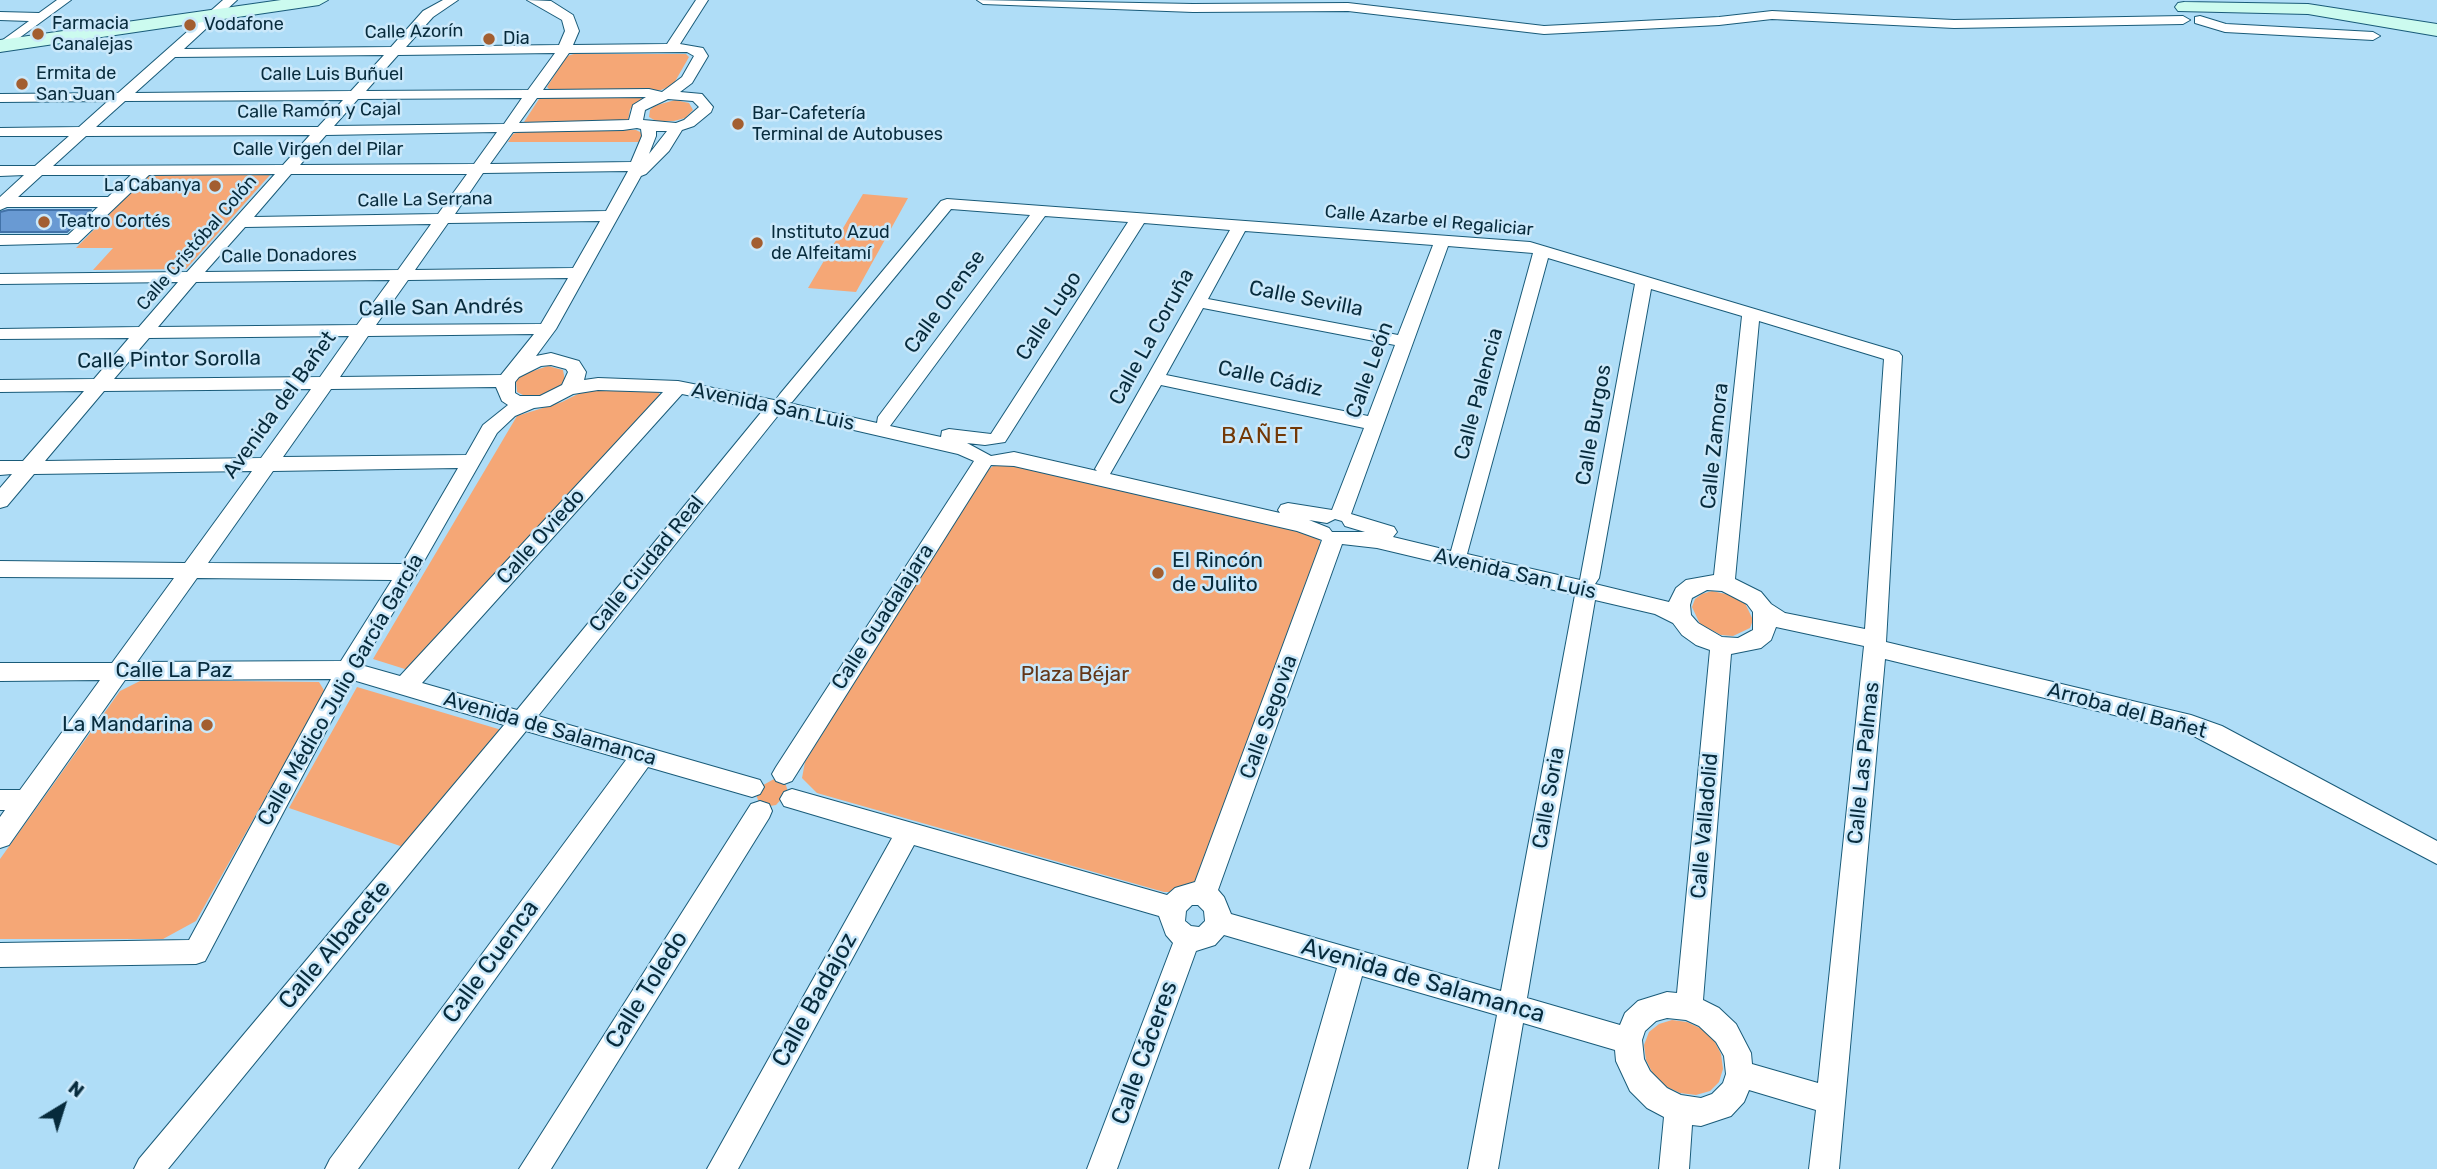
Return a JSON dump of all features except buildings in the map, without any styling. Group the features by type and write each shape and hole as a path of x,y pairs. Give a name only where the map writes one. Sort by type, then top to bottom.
{"main road":[{"path":"1,46 318,0"},
{"path":"2179,10 2282,7 2331,11 2437,30"}],"street":[{"path":"1,46 65,0"},
{"path":"2,204 231,0"},
{"name":"Calle Cristóbal Colón","path":"0,501 191,277 428,14 433,5 441,0"},
{"name":"Calle Cristóbal Colón","path":"428,14 452,0"},
{"path":"671,48 702,0"},
{"path":"983,0 1193,8 1348,8 1544,30 1719,21 1772,15 1954,24 2137,22 2179,10 2225,28 2373,36"},
{"path":"542,1 568,18 572,31 564,50"},
{"path":"0,16 42,17"},
{"name":"Calle Azorín","path":"172,53 688,48 698,51 701,56 688,87"},
{"name":"Avenida del Bañet","path":"0,837 564,50"},
{"path":"677,127 689,123 704,112 706,107 688,87"},
{"name":"Calle Luis Buñuel","path":"0,98 649,93 665,96 688,87"},
{"name":"Calle Médico Julio García García","path":"0,955 196,951 347,670 472,461 489,429 507,381 544,334 633,174 649,136 635,118 638,108 665,96"},
{"name":"Calle Ramón y Cajal","path":"0,132 323,131 643,125 677,127"},
{"name":"Calle Médico Julio García García","path":"633,174 664,148 677,127"},
{"name":"Calle Virgen del Pilar","path":"0,172 478,169 633,174"},
{"path":"0,240 72,240 144,171"},
{"path":"2,204 112,202"},
{"name":"Calle Azarbe el Regaliciar","path":"947,204 1542,250 1894,356"},
{"name":"Calle Ciudad Real","path":"520,722 780,402 947,204"},
{"name":"Calle Orense","path":"886,421 1041,211"},
{"name":"Calle La Serrana","path":"240,222 610,216"},
{"name":"Calle Lugo","path":"991,450 1139,218"},
{"name":"Calle La Coruña","path":"1105,469 1240,226"},
{"name":"Calle León","path":"1337,527 1442,241"},
{"name":"Calle Palencia","path":"1460,549 1542,250"},
{"name":"Calle Donadores","path":"0,279 578,272"},
{"name":"Calle Burgos","path":"1588,584 1644,281"},
{"name":"Calle Sevilla","path":"1198,302 1405,342"},
{"name":"Calle Zamora","path":"1724,583 1751,313"},
{"name":"Calle San Andrés","path":"0,334 544,334"},
{"path":"544,334 540,352 551,359 573,365 572,381"},
{"name":"Calle Las Palmas","path":"1824,1169 1875,648 1894,356"},
{"path":"529,404 516,402 508,397 507,381 537,361 551,359"},
{"name":"Calle Cádiz","path":"1155,378 1375,424"},
{"name":"Avenida San Luis","path":"572,381 687,379 964,449 1019,450 1305,514 1377,541 1588,584 1661,594 1683,594"},
{"name":"Calle Pintor Sorolla","path":"0,386 507,381"},
{"name":"Calle Médico Julio García García","path":"489,429 508,412 550,399 572,381"},
{"name":"Avenida San Luis","path":"572,381 678,387 886,421 956,436 1014,459 1301,525 1374,530 1460,549 1588,584 1660,607 1681,617"},
{"name":"Calle Oviedo","path":"404,687 678,387"},
{"name":"Calle Guadalajara","path":"784,774 991,450"},
{"path":"0,468 472,461"},
{"name":"Calle Segovia","path":"1203,895 1337,527"},
{"path":"0,569 408,572"},
{"path":"1707,582 1724,583 1747,594 1763,610 1779,620 1875,648 1782,633 1763,634 1753,642 1738,646 1721,645 1704,639 1690,629 1681,617 1679,604 1683,594 1693,586 1707,582"},
{"name":"Calle Soria","path":"1483,1169 1588,584"},
{"path":"1763,610 1766,623 1763,634"},
{"name":"Calle Valladolid","path":"1689,1007 1721,645"},
{"name":"Arroba del Bañet","path":"1875,648 2191,724 2214,733 2437,853"},
{"name":"Avenida de Salamanca","path":"347,670 642,756 756,799"},
{"name":"Calle La Paz","path":"0,672 347,670"},
{"name":"Calle Albacete","path":"149,1169 520,722"},
{"name":"Calle Cuenca","path":"340,1169 642,756"},
{"path":"784,774 794,784 792,799 778,810 756,799 766,776 784,774"},
{"name":"Calle Toledo","path":"534,1169 756,799"},
{"path":"792,799 1172,908"},
{"path":"0,800 26,800"},
{"name":"Calle Badajoz","path":"722,1169 908,832"},
{"path":"1203,895 1217,905 1219,922 1206,935 1188,937 1173,925 1172,908 1185,896 1203,895"},
{"name":"Avenida de Salamanca","path":"1219,922 1628,1040"},
{"name":"Calle Cáceres","path":"1102,1169 1188,937"},
{"path":"1294,1169 1353,960"},
{"path":"1667,1004 1689,1007 1709,1017 1727,1033 1737,1053 1740,1074 1734,1093 1721,1106 1701,1112 1679,1109 1657,1098 1640,1081 1630,1061 1628,1040 1634,1022 1648,1010 1667,1004"},
{"path":"1740,1074 1831,1101"},
{"path":"1674,1169 1679,1109"}],"green space":[{"path":"686,54 689,57 673,85 661,90 551,91 547,87 567,56"},
{"path":"547,96 646,96 630,109 628,121 524,122 539,99"},
{"path":"675,100 689,103 693,110 685,118 674,121 656,121 649,117 654,106"},
{"path":"636,130 644,134 640,142 508,142 513,134 521,131"},
{"path":"148,175 270,175 186,269 93,270 113,248 76,248"},
{"path":"863,194 908,198 856,292 808,288"},
{"path":"548,366 563,370 565,381 560,387 542,395 523,395 517,392 516,381 521,375"},
{"path":"586,390 657,390 662,398 408,670 373,659 517,416 562,402"},
{"name":"Plaza Béjar","path":"1009,464 1301,531 1318,537 1321,544 1199,876 1193,884 1175,892 1164,892 817,793 802,778 805,762 984,472 995,465"},
{"path":"1712,591 1735,596 1745,603 1753,620 1750,628 1733,636 1721,635 1700,624 1692,607 1695,599"},
{"path":"142,680 319,682 325,692 196,921 163,939 0,939 0,859 120,691"},
{"path":"357,687 505,731 406,848 289,808"},
{"path":"774,779 785,782 788,792 776,805 759,803 756,794 758,788"},
{"path":"1672,1020 1687,1022 1702,1029 1714,1040 1721,1054 1723,1069 1719,1082 1710,1091 1696,1095 1680,1093 1665,1086 1653,1074 1646,1060 1644,1045 1649,1032 1659,1024"}],"place":[{"name":"Vodafone","path":"190,25"},
{"name":"Farmacia Canalejas","path":"38,34"},
{"name":"Dia","path":"489,39"},
{"name":"Ermita de San Juan","path":"22,84"},
{"name":"Bar-Cafetería Terminal de Autobuses","path":"738,124"},
{"name":"La Cabanya","path":"215,186"},
{"name":"Teatro Cortés","path":"44,222"},
{"name":"Instituto Azud de Alfeitamí","path":"757,243"},
{"name":"El Rincón de Julito","path":"1158,573"},
{"name":"La Mandarina","path":"207,725"}],"district":[{"name":"BAÑET","path":"1263,436"}]}
